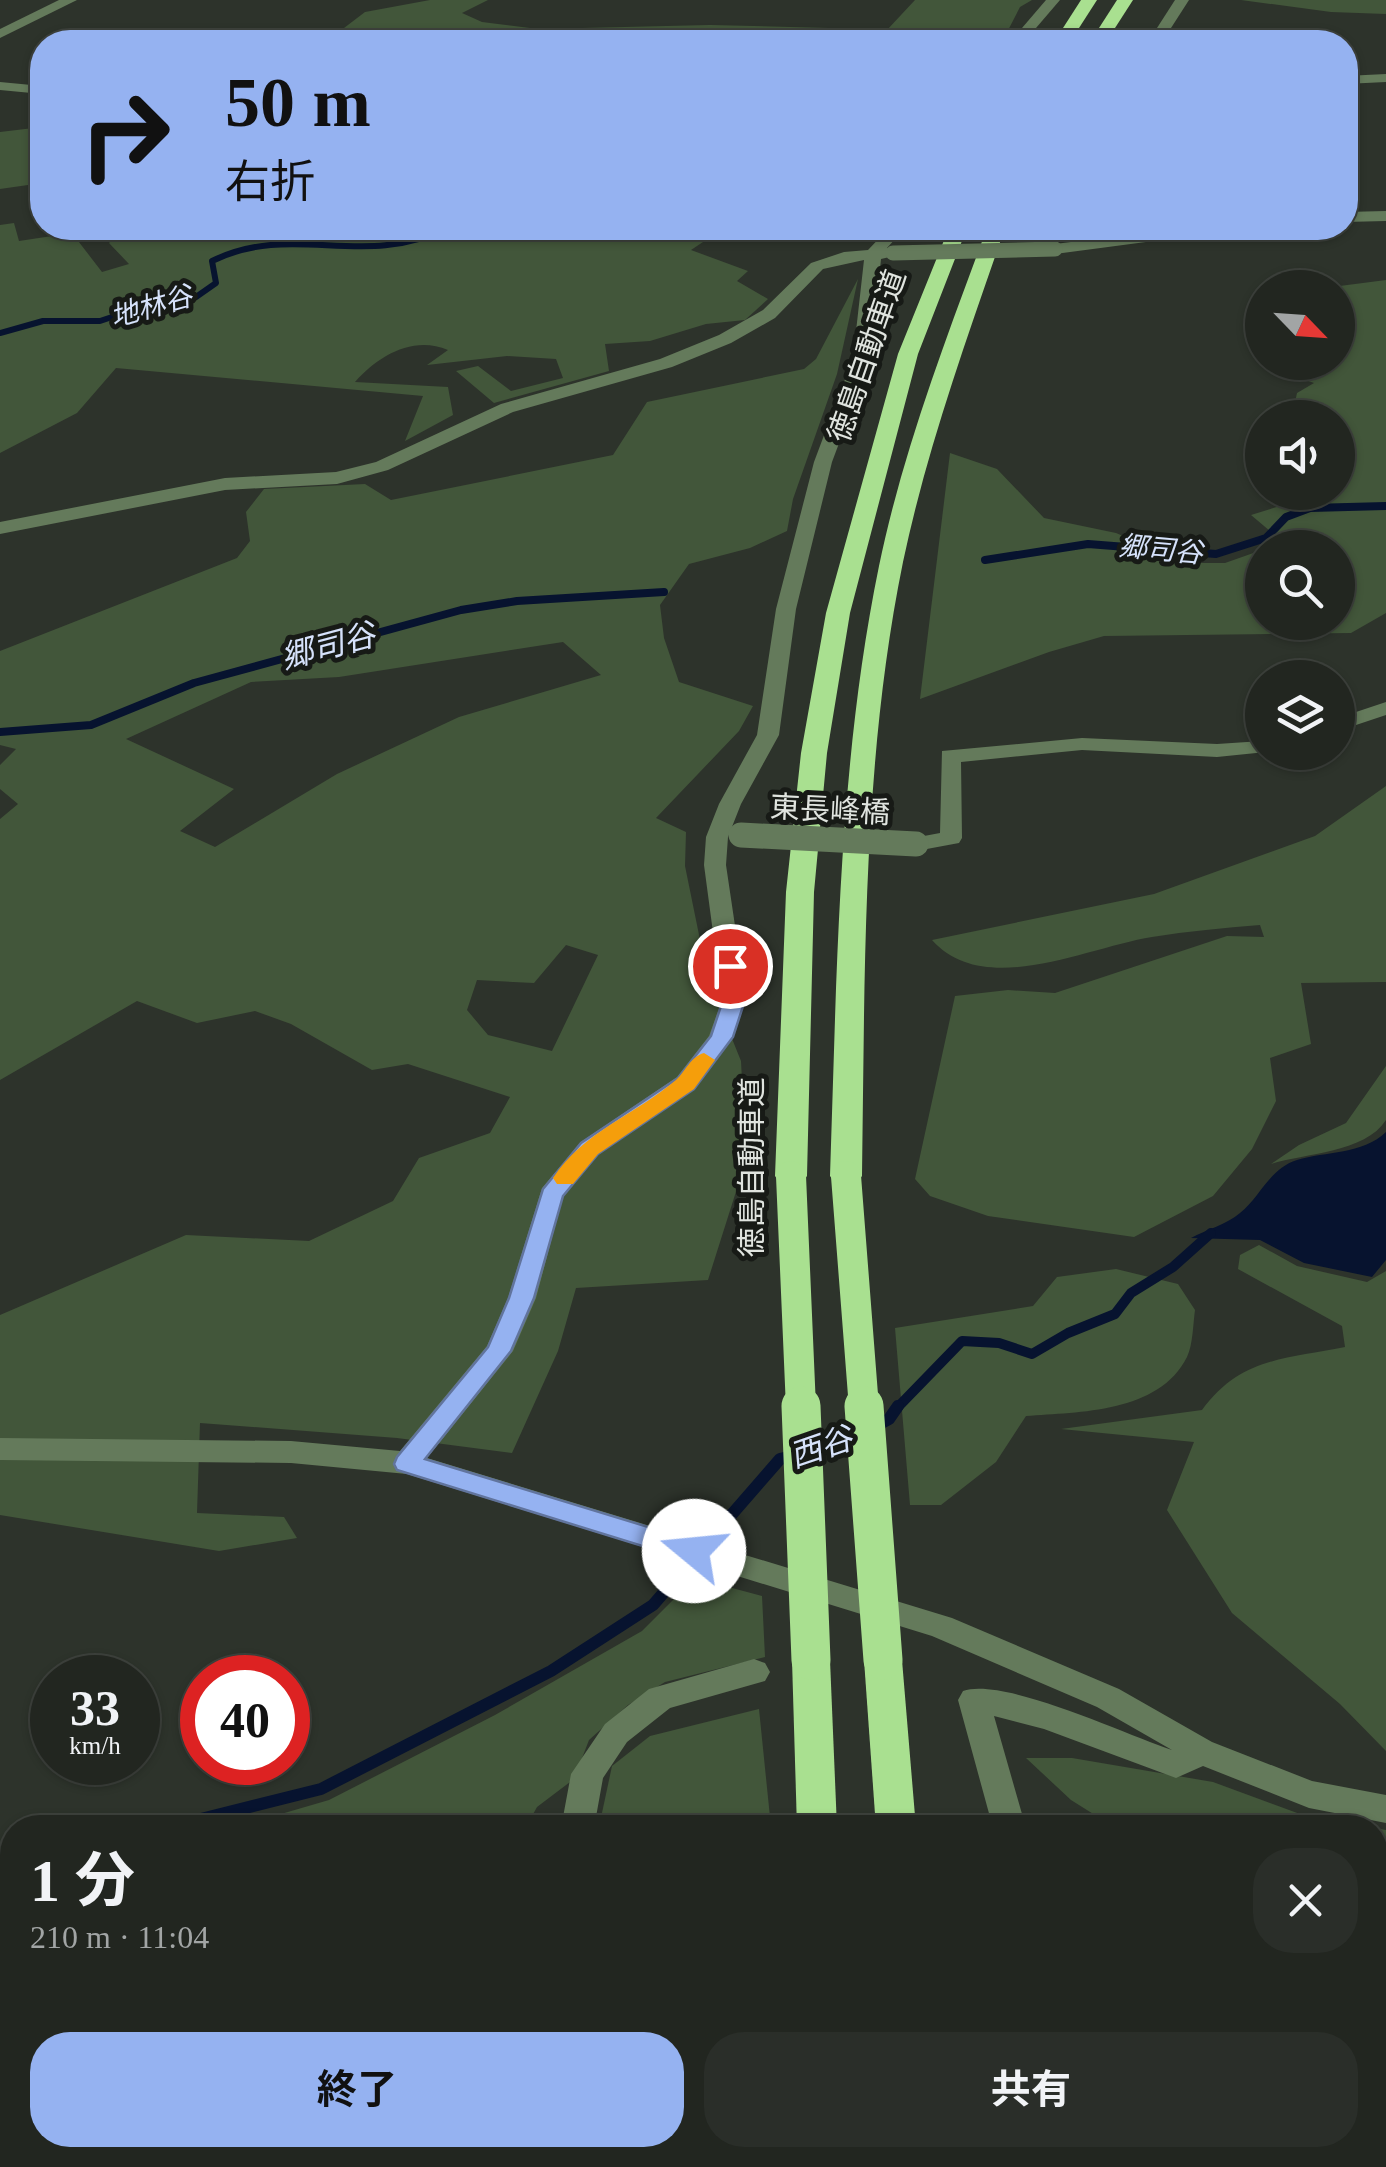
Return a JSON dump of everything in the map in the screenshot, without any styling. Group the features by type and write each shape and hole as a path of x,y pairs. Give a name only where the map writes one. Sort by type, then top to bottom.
{"highway":[{"path":"1070,30 1089,0"},
{"path":"1105,30 1124,0"},
{"name":"徳島自動車道","path":"817,1815 791,1176 800,892 814,753 838,613 908,354 953,240"},
{"path":"895,1815 846,1176 854,896 882,614 904,516 947,364 992,240"}],"street":[{"path":"0,34 70,0"},
{"path":"1027,30 1053,0"},
{"path":"1163,30 1182,0"},
{"path":"1358,79 1386,78"},
{"path":"0,86 30,89"},
{"path":"1358,217 1386,216"},
{"path":"407,1464 498,1351 522,1298 551,1194 590,1148 686,1084 722,1037 734,1000 715,865 768,735 786,609 823,462 862,358 883,253 890,240"},
{"path":"0,528 225,484 336,478 382,466 508,408 666,363 726,339 769,314 817,266 844,257 1055,249 1123,240"},
{"path":"1355,719 1386,708"},
{"name":"東長峰橋","path":"728,836 916,844 951,838 950,756 1082,744 1190,751 1245,748"},
{"path":"0,1449 291,1452 407,1464 941,1626 1108,1698 1202,1751 1310,1794 1386,1808"},
{"path":"579,1815 586,1774 616,1733 660,1698 754,1672"},
{"path":"1006,1815 974,1700 1010,1704 1124,1750 1176,1765 1202,1751"}],"green space":[{"path":"430,0 488,0 462,13 482,22 538,29 710,25 841,30 346,30 344,28 365,12"},
{"path":"915,0 1032,0 1020,7 1008,30 887,30"},
{"path":"1241,0 1386,0 1386,14 1331,12"},
{"path":"30,128 30,185 0,189 0,132"},
{"path":"14,223 19,241 77,240 102,272 129,264 109,243 112,240 706,240 691,250 748,271 737,281 768,299 745,320 706,324 650,341 605,344 609,371 494,403 456,371 478,366 511,391 563,378 556,359 507,356 427,365 448,350 422,345 397,351 374,364 355,382 448,387 453,415 405,441 423,396 116,368 77,413 0,453 0,225"},
{"path":"858,279 837,374 793,499 787,531 750,548 689,564 660,605 664,638 679,682 753,706 739,731 656,818 686,832 685,866 708,979 741,1061 746,1160 708,1280 576,1288 558,1351 512,1453 397,1438 200,1423 197,1513 284,1517 297,1538 219,1551 0,1515 0,1315 186,1235 309,1241 393,1201 419,1158 490,1133 510,1097 408,1064 372,1070 291,1024 255,1011 197,1023 137,1001 0,1080 0,819 18,804 0,789 0,765 16,749 0,745 0,651 237,558 250,541 246,512 264,489 365,484 391,500 613,455 647,402 804,369 816,359","holes":["563,642 601,675 459,717 337,774 215,847 180,831 234,789 126,739 251,682 339,677","566,945 598,955 552,1051 488,1035 467,1010 477,980 534,983"]},
{"path":"1386,280 1386,613 1355,631 1355,530 1269,530 1251,515 1267,510 1355,510 1355,400 1296,400 1297,393 1314,383 1305,380 1355,380 1355,284"},
{"path":"950,453 997,469 1044,518 1116,533 1188,563 1225,563 1245,556 1245,634 1104,636 920,699"},
{"path":"1386,786 1386,982 1301,983 1311,1044 1270,1058 1276,1101 1252,1149 1213,1196 1134,1237 988,1216 930,1196 915,1179 955,996 1008,990 1055,993 1227,936 1264,937 1260,925 1192,931 1008,968 979,966 954,957 932,940 1154,894 1315,836"},
{"path":"1386,1066 1386,1120 1376,1131 1349,1146 1271,1164 1299,1145 1346,1123"},
{"path":"1259,1245 1297,1266 1367,1282 1386,1271 1386,1751 1340,1704 1232,1613 1167,1510 1194,1442 1061,1429 1202,1410 1232,1379 1249,1370 1284,1358 1345,1347 1342,1326 1238,1269 1240,1255"},
{"path":"1116,1269 1178,1284 1195,1310 1189,1352 1174,1375 1157,1389 1116,1406 1026,1416 996,1462 941,1505 910,1505 895,1328 1033,1306 1057,1277"},
{"path":"695,1578 762,1596 765,1657 665,1682 628,1705 589,1740 574,1779 537,1807 533,1815 281,1814 329,1800 495,1715 642,1631"},
{"path":"759,1709 770,1815 602,1815 612,1766 650,1736"},
{"path":"1026,1758 1072,1758 1213,1782 1303,1815 1095,1815 1071,1800"}],"water":[{"path":"1386,1132 1386,1260 1372,1277 1304,1263 1260,1240 1191,1238 1240,1213 1287,1164 1355,1149"}],"waterway":[{"name":"地林谷","path":"0,333 43,321 100,321 139,308 196,297 216,283 212,261 242,250 271,245 357,246 416,240"},
{"name":"郷司谷","path":"985,560 1088,544 1216,554 1266,538 1286,517 1310,508 1386,506"},
{"name":"郷司谷","path":"0,732 91,725 194,683 461,610 517,601 664,592"},
{"name":"西谷","path":"897,1408 962,1341 999,1343 1032,1354 1068,1333 1115,1314 1131,1293 1173,1267 1211,1233"},
{"name":"西谷","path":"876,1426 889,1419 898,1406"},
{"name":"西谷","path":"812,1452 836,1447 857,1436"},
{"name":"西谷","path":"217,1815 321,1789 551,1671 653,1605 780,1459 796,1455"}],"slow traffic":[{"path":"565,1178 590,1148 686,1084 704,1060"}],"route":[{"path":"694,1551 407,1464 498,1351 522,1298 551,1194 590,1148 686,1084 722,1037 734,1000 730,966"}]}
